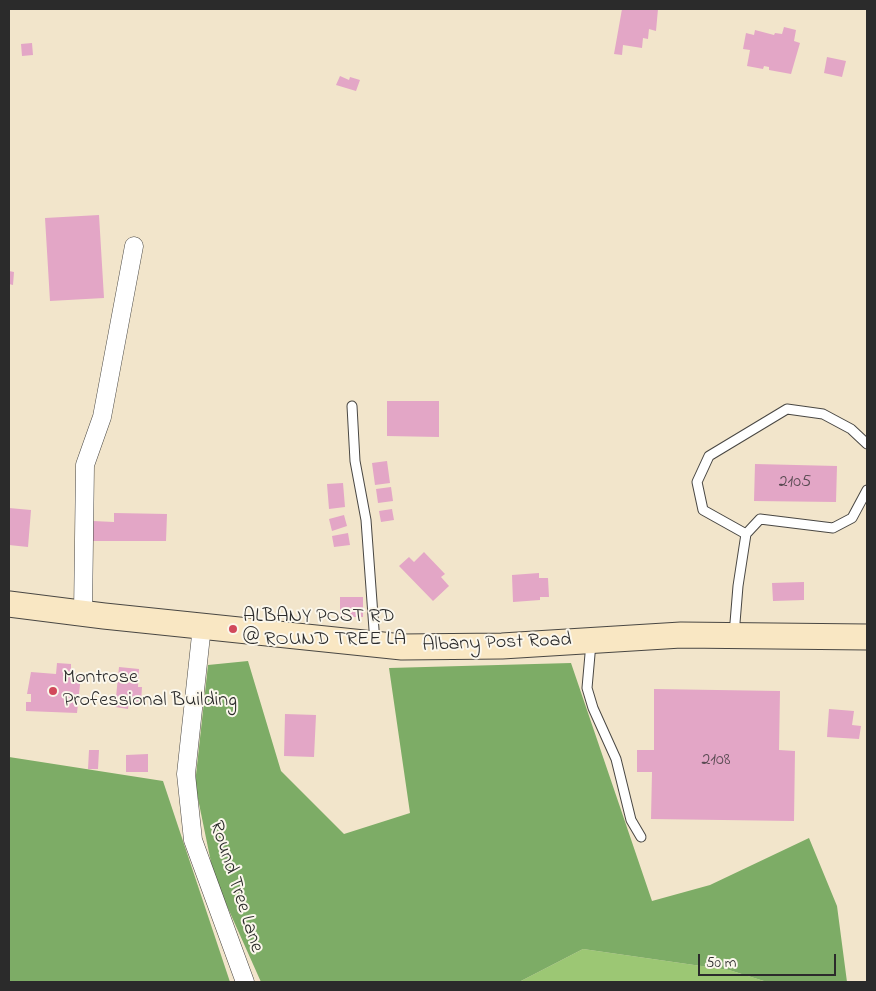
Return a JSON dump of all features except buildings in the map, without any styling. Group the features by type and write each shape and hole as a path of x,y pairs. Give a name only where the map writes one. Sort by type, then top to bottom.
{"main road":[{"name":"Albany Post Road","path":"9,604 402,646 502,646 591,640 734,635 867,637"}],"street":[{"path":"83,613 85,465 102,417 134,246"},
{"name":"Round Tree Lane","path":"202,626 186,774 193,840 245,982"}],"lane":[{"path":"352,406 355,460 366,520 375,644"},
{"path":"746,534 703,510 697,482 709,456 787,409 823,414 851,429 867,444"},
{"path":"734,635 738,586 746,534 760,519 832,528 852,518 867,490"},
{"path":"591,640 587,688 593,708 616,759 631,820 641,837"}],"green space":[{"path":"248,661 281,771 344,834 410,813 389,668 571,663 652,901 710,885 809,838 837,906 847,982 767,982 729,970 583,949 519,982 261,982 214,877 195,784 208,665"},
{"path":"9,757 163,781 230,982 9,982"},
{"path":"583,949 729,970 767,982 519,982"}],"place":[{"name":"ALBANY POST RD @ ROUND TREE LA","path":"233,629"},
{"name":"Montrose Professional Building","path":"53,691"}]}
